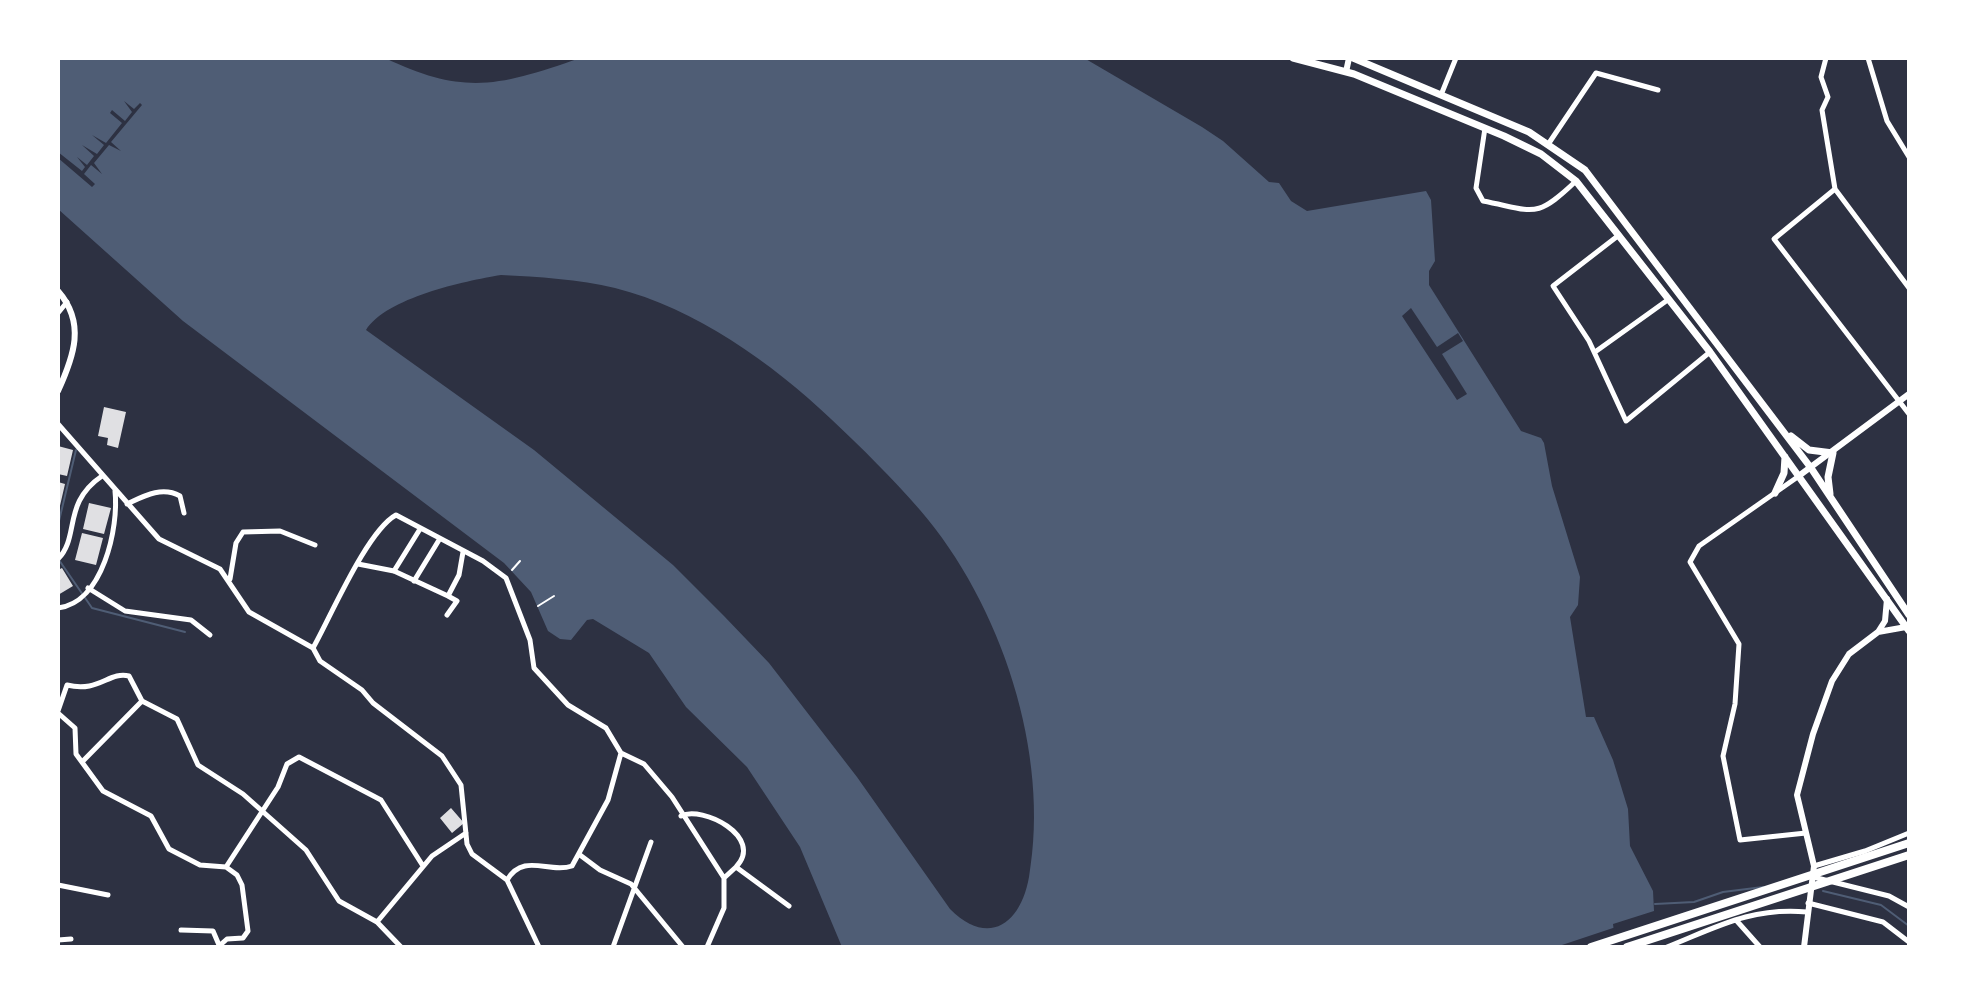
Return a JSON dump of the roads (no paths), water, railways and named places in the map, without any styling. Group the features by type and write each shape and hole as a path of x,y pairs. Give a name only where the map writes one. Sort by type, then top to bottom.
{"highway":[{"path":"1591,947 1909,843"},
{"path":"1627,947 1909,855"}],"main road":[{"path":"1293,58 1350,73 1485,128 1541,154 1576,181 1710,352 1908,629"},
{"path":"1354,58 1549,143 1585,170 1811,468 1909,615"},
{"path":"1783,430 1809,450 1833,453 1828,477 1830,496"},
{"path":"1775,493 1784,473 1785,454"}],"street":[{"path":"1350,73 1354,58"},
{"path":"1441,95 1456,58"},
{"path":"1826,58 1821,77 1828,97 1822,110 1835,189 1909,288"},
{"path":"1868,58 1887,121 1909,157"},
{"path":"1549,143 1596,73 1658,90"},
{"path":"1485,128 1476,188 1483,201 1533,211 1548,208 1576,181"},
{"path":"1835,189 1774,239 1909,414"},
{"path":"1620,234 1553,286 1595,352 1626,421 1710,352"},
{"path":"58,291 67,301 76,334 72,358 58,391"},
{"path":"1595,352 1670,299"},
{"path":"58,313 67,301"},
{"path":"1806,833 1740,840 1723,756 1735,704 1739,644 1690,562 1699,546 1833,453 1909,394"},
{"path":"58,424 163,542 220,569 249,612 313,648 320,661 362,690 454,769 461,785 466,833 472,854 507,880 539,947"},
{"path":"59,558 78,501 102,476"},
{"path":"58,609 79,596 101,572 116,530 115,491"},
{"path":"127,504 151,493 170,492 180,496 184,513"},
{"path":"313,648 358,564 392,517 400,516 506,578 530,640 534,668 568,705 606,728 621,753 644,764 681,809 681,816 724,878 724,908 707,947"},
{"path":"394,571 420,529"},
{"path":"230,580 236,543 243,532 280,531 315,545"},
{"path":"414,581 439,540"},
{"path":"448,596 459,575 463,552"},
{"path":"358,564 394,571 457,601 447,615"},
{"path":"87,589 125,611 191,620 210,635"},
{"path":"1804,947 1814,866 1799,807 1798,783 1827,695 1849,654 1878,632 1885,621 1887,599"},
{"path":"1878,632 1908,629"},
{"path":"181,930 213,931 219,946 227,939 243,938 249,927 241,880 226,867 200,865 169,849 151,816 103,791 76,754 75,728 58,712 67,685 90,689 120,675 132,679 142,701 173,715 191,745 198,765 243,794 306,850 339,901 377,922 401,947"},
{"path":"82,762 142,701"},
{"path":"507,880 515,869 535,863 569,868 580,855 608,800 621,753"},
{"path":"226,867 278,787 287,764 299,757 381,800 423,866"},
{"path":"681,816 698,814 730,828 745,843 745,855 724,878"},
{"path":"377,922 423,866 466,833"},
{"path":"1814,866 1865,851 1909,833"},
{"path":"613,947 651,842"},
{"path":"580,855 635,889 683,947"},
{"path":"736,867 766,886 789,906"},
{"path":"1813,877 1889,896 1909,907"},
{"path":"58,885 108,895"},
{"path":"1808,903 1883,922 1909,942"},
{"path":"1667,947 1736,920 1774,910 1807,912"},
{"path":"1736,920 1760,947"},
{"path":"58,940 71,939"}],"water":[{"path":"58,58 385,58 438,78 482,83 527,75 580,58 1084,58 1223,141 1269,182 1279,183 1291,201 1307,211 1426,191 1431,200 1435,261 1429,271 1429,285 1521,431 1541,438 1544,443 1552,486 1580,577 1578,605 1570,617 1586,717 1594,717 1613,760 1628,809 1630,846 1653,891 1654,911 1613,924 1616,947 842,947 800,847 747,767 686,707 649,653 593,619 587,620 571,640 560,639 548,631 531,592 504,563 183,321 58,209","holes":["501,275 573,280 615,288 645,297 703,323 758,358 808,398 920,510 949,548 996,635 1026,732 1033,781 1034,830 1025,893 1011,918 1001,925 978,927 964,921 950,909 857,777 769,663 673,565 534,450 366,330 376,319 408,300 447,287"]}],"waterway":[{"path":"58,525 76,450"},
{"path":"59,560 92,608 185,632"},
{"path":"1655,904 1694,902 1723,892 1763,887"},
{"path":"1823,891 1881,905 1909,926"}]}
